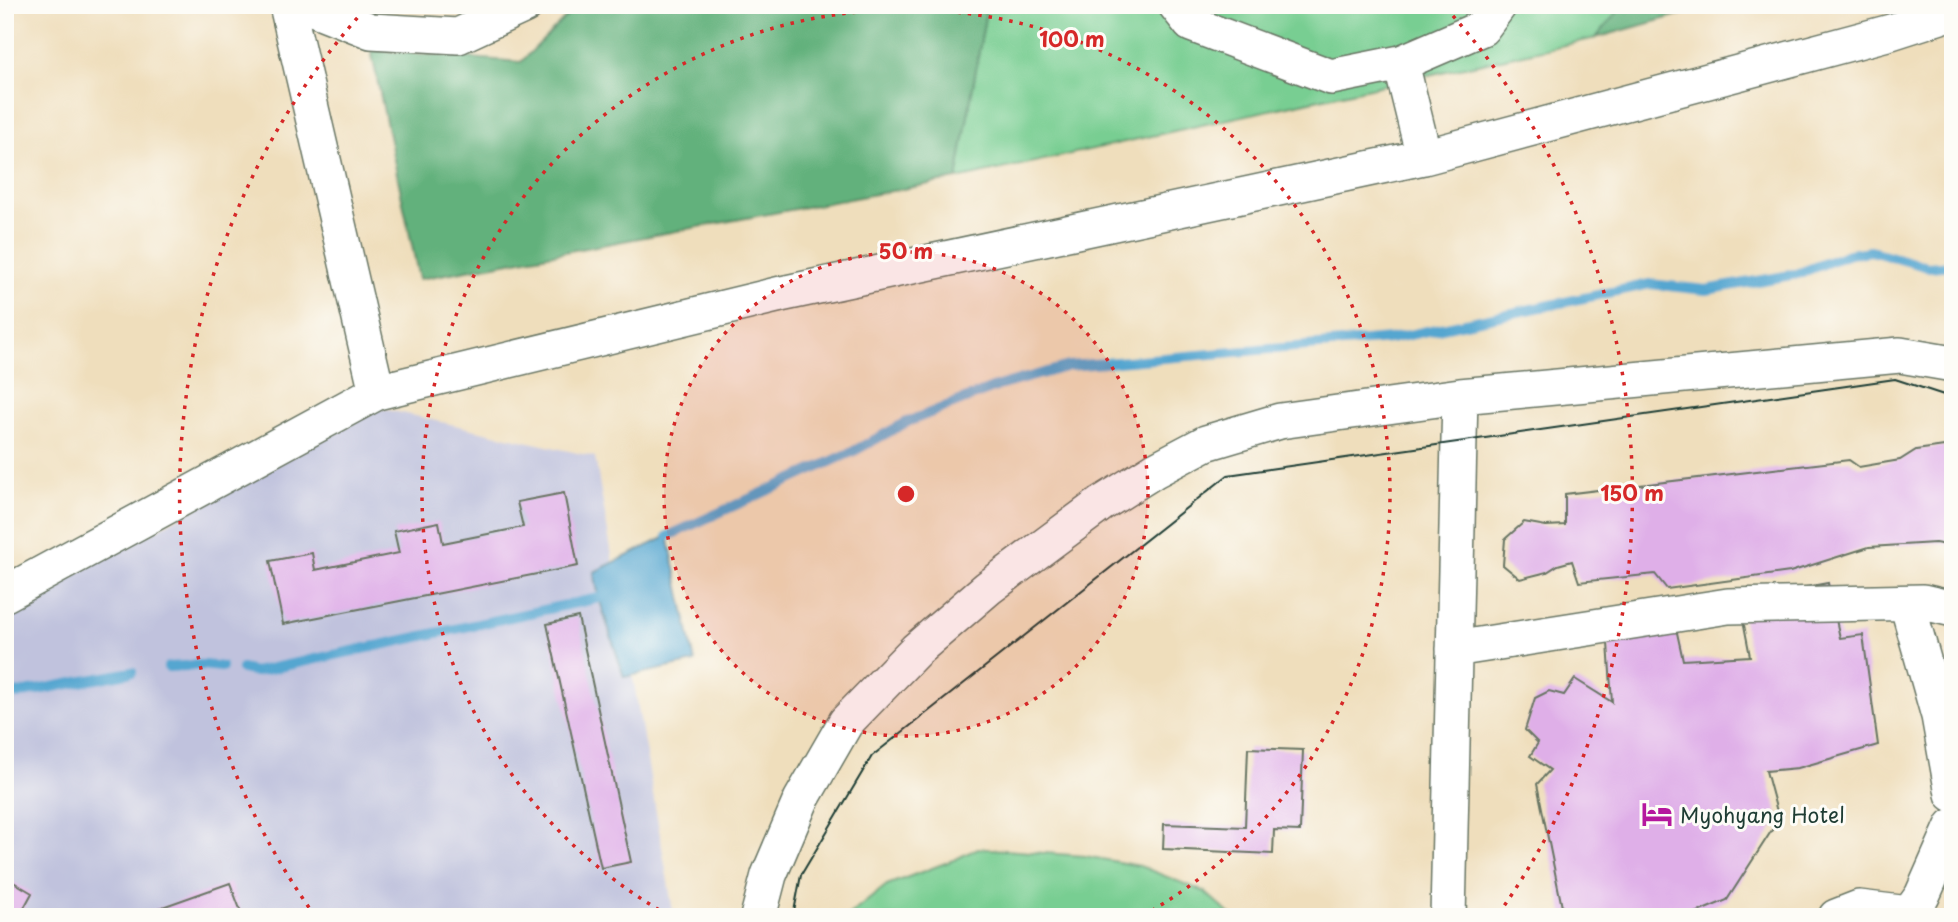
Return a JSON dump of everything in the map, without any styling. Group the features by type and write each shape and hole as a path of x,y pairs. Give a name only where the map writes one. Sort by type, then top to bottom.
{"street":[{"path":"288,5 377,392"},
{"path":"305,5 370,31 458,36 525,5"},
{"path":"1175,5 1191,24 1331,76 1401,63 1482,27 1499,5"},
{"path":"5,594 377,392 780,294 1424,157 1891,32 1953,12"},
{"path":"1401,63 1424,157"},
{"path":"758,917 769,875 801,800 846,722 916,650 988,588 1091,512 1155,470 1206,443 1280,421 1460,396 1900,355 1953,364"},
{"path":"1448,917 1460,396"},
{"path":"1907,603 1939,716 1953,794"},
{"path":"1454,649 1728,606 1923,603 1953,610"},
{"path":"1836,917 1859,908 1908,915 1922,896 1953,826"}],"shaded area":[{"path":"380,408 595,457 674,917 5,917 5,612"}],"green space":[{"path":"578,5 987,5 957,179 419,279 371,50 521,62"},
{"path":"987,5 1623,5 1596,38 957,179"},
{"path":"1623,5 1714,5 1596,38"},
{"path":"978,848 1085,856 1140,866 1205,892 1233,917 847,917 887,885"}],"water":[{"path":"668,536 695,662 624,677 599,598 594,572"}],"building":[{"path":"1944,446 1953,452 1953,546 1935,543 1869,547 1790,572 1667,589 1655,574 1579,582 1572,561 1547,572 1520,579 1503,565 1505,539 1524,522 1546,526 1565,525 1565,494 1849,460 1859,467 1900,460 1916,450"},
{"path":"564,493 578,566 283,624 270,561 312,553 315,570 399,553 394,531 439,522 443,543 523,527 517,502"},
{"path":"1828,583 1840,638 1863,635 1878,745 1798,768 1766,771 1779,819 1727,900 1691,917 1564,917 1537,784 1550,770 1530,756 1538,743 1525,730 1535,698 1549,691 1564,695 1575,679 1612,702 1607,628 1674,619 1683,660 1750,656 1739,599"},
{"path":"578,617 631,862 601,868 547,624"},
{"path":"1248,748 1303,750 1300,831 1274,830 1273,854 1163,849 1164,824 1245,827"},
{"path":"5,877 32,893 19,917 5,917"},
{"path":"230,883 243,917 137,917 137,916"}],"waterway":[{"path":"668,536 854,451 907,422 998,386 1069,366 1390,339 1650,284 1706,290 1797,274 1849,254 1871,251 1928,267 1953,265"},
{"path":"242,669 255,672 599,598"},
{"path":"168,667 222,667"},
{"path":"5,696 132,672"}],"tram line":[{"path":"793,917 801,875 872,756 1228,475 1895,379 1953,398"}],"place":[{"name":"Myohyang Hotel","path":"1657,814"}]}
